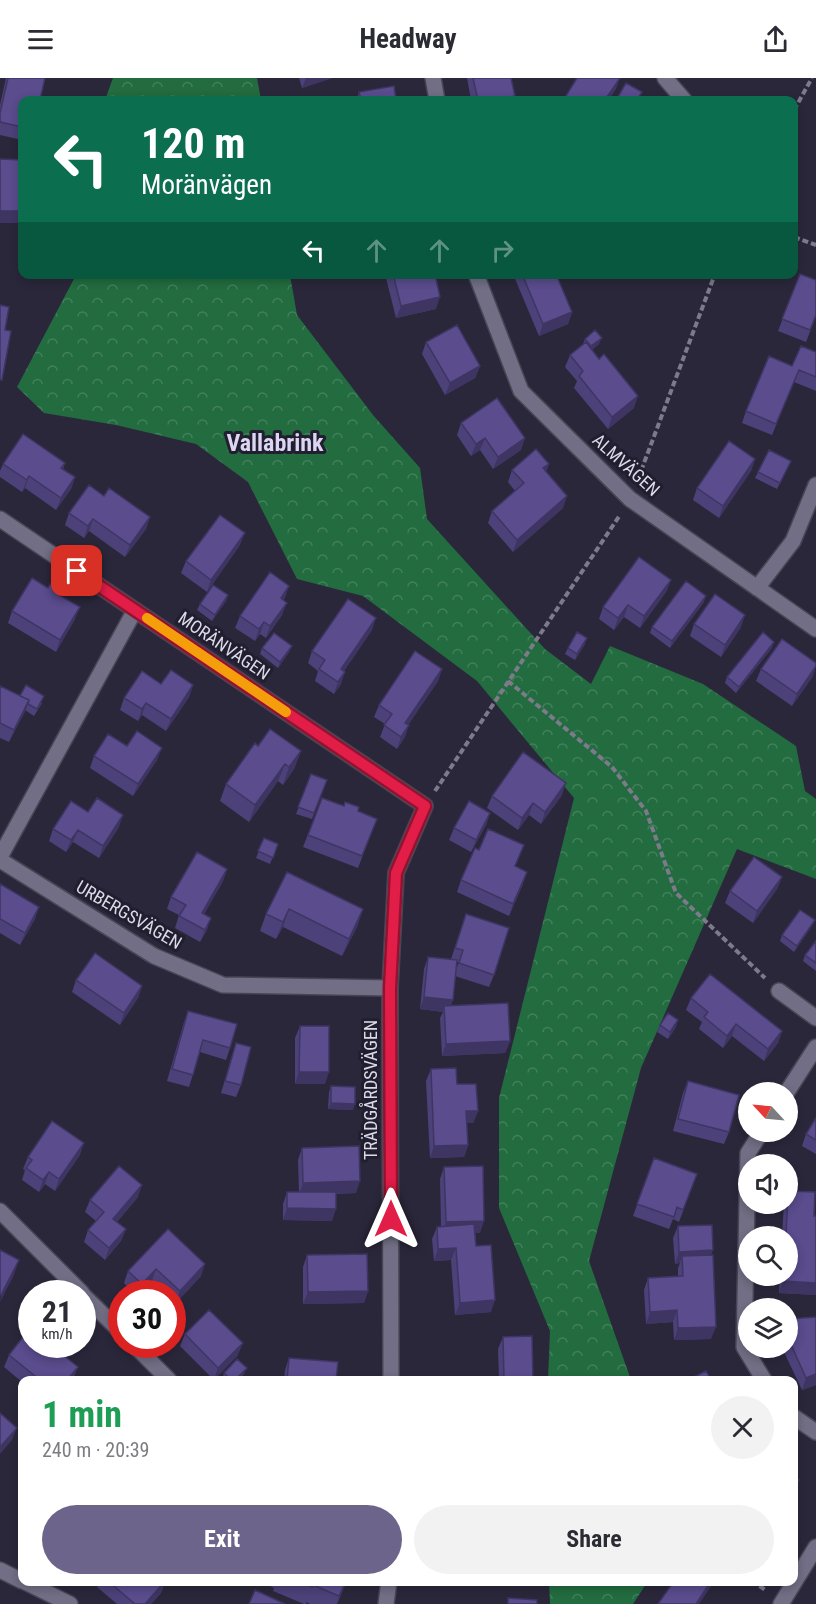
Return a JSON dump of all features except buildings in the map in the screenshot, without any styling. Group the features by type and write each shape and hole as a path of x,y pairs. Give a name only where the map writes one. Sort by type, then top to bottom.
{"street":[{"path":"433,78 436,96"},
{"path":"664,78 680,96"},
{"name":"ALMVÄGEN","path":"478,279 521,391 630,499 816,629"},
{"path":"757,588 793,541 816,485"},
{"name":"MORÄNVÄGEN","path":"0,519 425,806"},
{"name":"URBERGSVÄGEN","path":"135,610 0,858 154,956 223,985 390,988"},
{"name":"TRÄDGÅRDSVÄGEN","path":"391,1376 390,988 396,873 425,806"},
{"path":"779,991 816,1018"},
{"path":"793,1082 816,1047"},
{"path":"755,1142 748,1153 744,1347 762,1376"},
{"path":"0,1211 69,1280"},
{"path":"96,1307 108,1319"},
{"path":"147,1358 165,1376"},
{"path":"798,1420 816,1432"},
{"path":"798,1576 816,1547"},
{"path":"0,1570 18,1579"},
{"path":"33,1586 70,1604"},
{"path":"386,1604 388,1586"},
{"path":"781,1604 792,1586"}],"path":[{"path":"798,103 812,78"},
{"path":"798,238 816,245"},
{"path":"425,806 630,499 713,279"},
{"path":"508,681 612,766 646,812 676,892 779,991"}],"green space":[{"path":"113,78 257,78 260,96 106,96"},
{"path":"74,279 291,279 297,315 373,415 420,468 427,519 545,649 591,684 610,646 703,684 796,746 805,791 816,799 816,879 737,849 641,1068 589,1261 630,1376 548,1376 550,1331 499,1208 499,1098 574,798 477,681 363,596 297,579 248,482 196,444 116,425 44,413 17,387"},
{"path":"549,1586 645,1586 633,1604 550,1604"}],"slow traffic":[{"path":"147,618 286,712"}],"district":[{"name":"Vallabrink","path":"275,443"}],"route":[{"path":"77,571 425,806 396,873 390,988 391,1219"}]}
